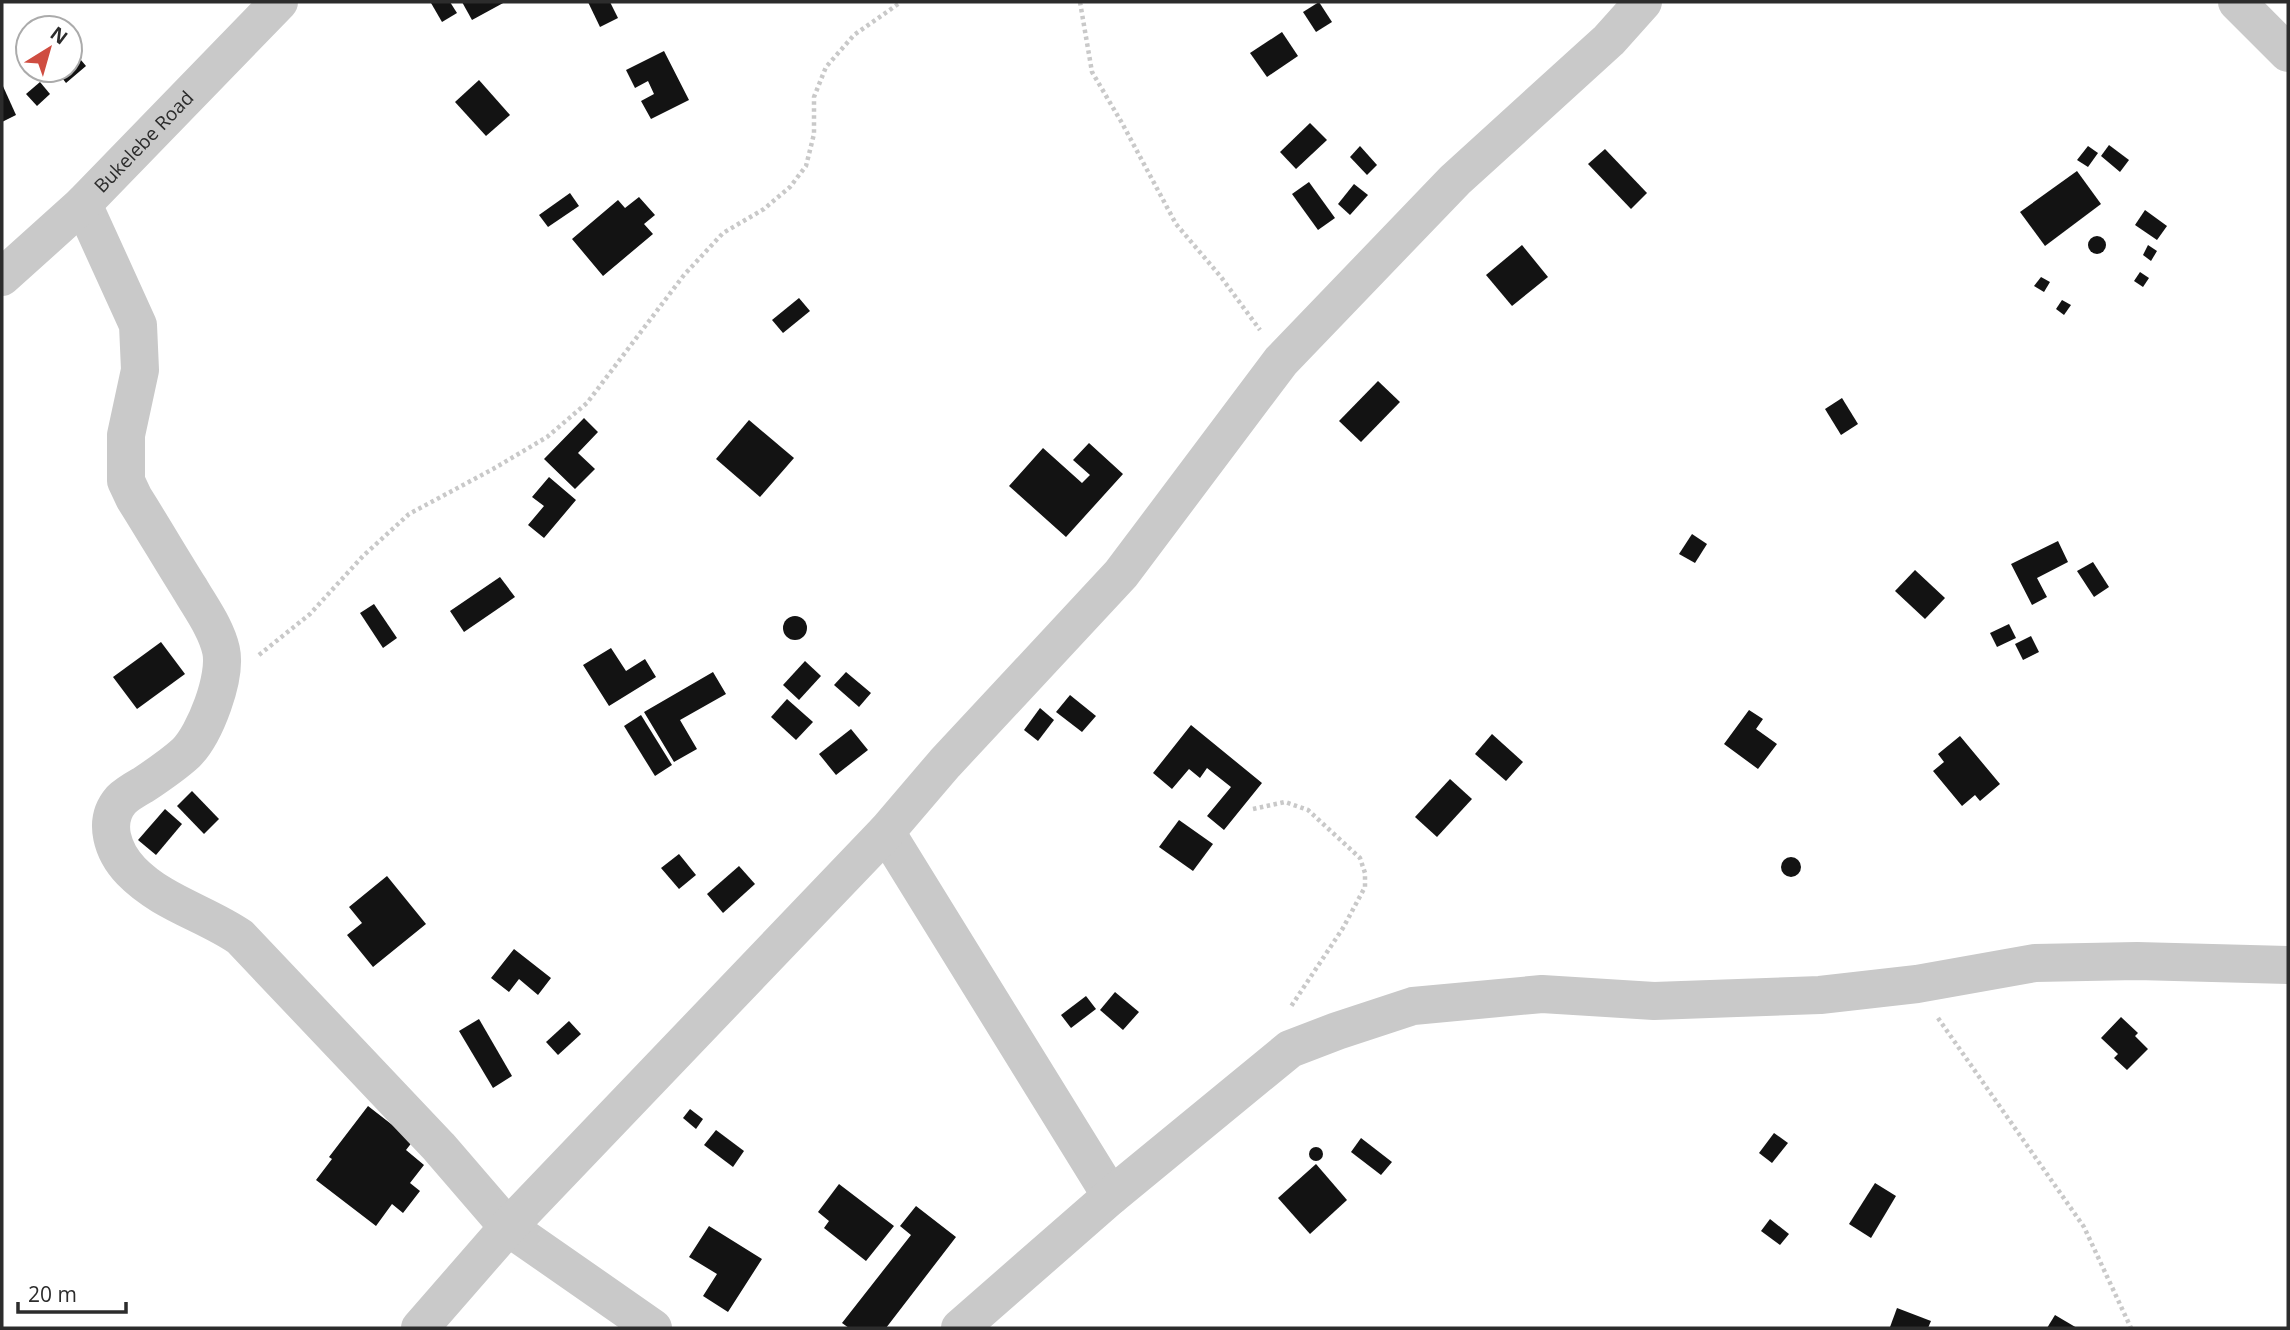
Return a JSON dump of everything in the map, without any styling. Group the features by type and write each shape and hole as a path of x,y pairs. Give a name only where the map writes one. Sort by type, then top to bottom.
{"street":[{"name":"Bukelebe Road","path":"2,277 83,204 279,2"},
{"path":"420,1328 508,1227 886,832 945,763 1121,574 1281,361 1455,180 1609,40 1643,2"},
{"path":"2237,2 2288,53"},
{"path":"83,204 138,325 140,370 126,435 126,481 210,623 221,651 221,681 209,714 189,751 122,799 112,815 110,832 118,855 131,871 159,894 195,914 225,926 240,937 439,1147 508,1227 653,1328"},
{"path":"886,832 1111,1196"},
{"path":"960,1328 1111,1196 1290,1049 1413,1006 1542,994 1654,1002 1820,995 1917,985 2035,963 2137,961 2288,965"}],"path":[{"path":"221,681 264,652 310,614 363,556 409,514 493,470 547,437 587,404 684,275 723,233 764,209 790,187 806,166 814,134 814,97 827,67 854,35 901,2"},
{"path":"1080,2 1092,72 1176,224 1221,277 1281,361"},
{"path":"1253,809 1285,802 1308,810 1360,858 1366,873 1364,887 1343,928 1290,1006 1285,1028 1290,1049"},
{"path":"1917,985 1946,1031 2084,1227 2131,1328"}],"building":[{"path":"450,2 457,13 442,22 431,3"},
{"path":"462,2 505,2 472,20"},
{"path":"588,2 610,2 618,18 600,27"},
{"path":"1319,2 1332,22 1316,32 1303,12"},
{"path":"1282,32 1298,56 1267,77 1250,53"},
{"path":"664,51 689,100 651,119 641,101 654,94 648,81 635,88 626,70"},
{"path":"479,80 510,115 486,136 455,102"},
{"path":"2,84 16,115 2,122"},
{"path":"38,84 42,84 50,94 37,106 26,94"},
{"path":"1310,123 1327,140 1296,169 1280,152"},
{"path":"2109,145 2129,160 2120,172 2101,156"},
{"path":"1360,146 1377,165 1367,175 1350,157"},
{"path":"2088,146 2098,153 2088,167 2077,160"},
{"path":"1605,149 1647,193 1631,209 1588,164"},
{"path":"2077,171 2101,204 2045,246 2020,212"},
{"path":"1309,182 1335,218 1318,230 1292,194"},
{"path":"1354,184 1368,195 1350,215 1338,204"},
{"path":"570,193 579,206 548,227 539,215"},
{"path":"639,197 655,215 644,224 653,234 603,276 572,239 618,200 625,208"},
{"path":"2145,210 2167,226 2157,240 2135,225"},
{"path":"2097,236 2103,239 2106,245 2103,251 2097,254 2091,251 2088,245 2091,239"},
{"path":"1522,245 1548,277 1512,306 1486,275"},
{"path":"2148,245 2157,251 2151,261 2143,255"},
{"path":"2140,272 2149,278 2143,287 2134,281"},
{"path":"2041,277 2050,282 2044,292 2034,286"},
{"path":"799,298 810,311 783,333 772,320"},
{"path":"2062,300 2071,305 2064,315 2056,309"},
{"path":"1378,381 1400,402 1361,442 1339,421"},
{"path":"1842,398 1858,424 1841,435 1825,409"},
{"path":"584,418 598,432 578,453 595,469 575,489 544,459"},
{"path":"749,420 794,458 760,497 716,459"},
{"path":"1089,443 1123,474 1066,537 1009,486 1043,448 1082,483 1090,475 1073,460"},
{"path":"549,477 576,500 544,538 528,525 544,506 532,497"},
{"path":"1692,534 1707,544 1695,563 1679,554"},
{"path":"2058,541 2068,562 2037,578 2047,597 2032,605 2011,564"},
{"path":"2093,562 2109,587 2094,597 2077,571"},
{"path":"1915,570 1945,598 1925,619 1895,591"},
{"path":"500,577 515,597 464,632 450,611"},
{"path":"374,604 397,638 383,648 360,613"},
{"path":"795,616 806,623 807,628 800,639 795,640 784,633 783,628 790,617"},
{"path":"2009,624 2016,638 1997,647 1990,633"},
{"path":"2031,636 2039,652 2023,660 2015,644"},
{"path":"161,642 185,674 137,709 113,677"},
{"path":"611,648 626,671 645,659 656,677 609,706 583,665"},
{"path":"805,661 821,676 799,700 783,685"},
{"path":"713,672 726,694 680,720 697,749 674,762 644,712"},
{"path":"846,672 871,693 859,707 834,685"},
{"path":"1070,695 1096,716 1082,732 1056,712"},
{"path":"787,699 813,722 796,740 771,717"},
{"path":"1040,708 1054,720 1038,741 1024,730"},
{"path":"1749,710 1763,719 1756,729 1777,744 1758,769 1724,744"},
{"path":"641,715 672,765 655,776 624,726"},
{"path":"1191,725 1262,783 1224,830 1207,816 1231,787 1207,768 1200,778 1189,769 1172,789 1153,773"},
{"path":"851,729 868,750 836,775 819,754"},
{"path":"1492,734 1523,762 1506,781 1475,754"},
{"path":"1960,736 2000,784 1980,801 1975,795 1962,806 1933,771 1944,762 1938,754"},
{"path":"1450,779 1472,799 1437,837 1415,817"},
{"path":"192,791 219,819 204,834 177,806"},
{"path":"165,809 182,824 156,855 138,840"},
{"path":"1179,820 1213,844 1193,871 1159,847"},
{"path":"679,854 696,875 679,889 661,868"},
{"path":"1791,857 1798,860 1801,867 1798,874 1791,877 1784,874 1781,867 1784,860"},
{"path":"739,866 755,884 723,913 707,894"},
{"path":"387,876 426,924 373,967 347,935 362,923 349,907"},
{"path":"514,949 551,978 538,995 519,979 509,992 491,978"},
{"path":"1115,992 1139,1012 1123,1030 1100,1010"},
{"path":"1086,996 1096,1009 1071,1028 1061,1015"},
{"path":"2121,1017 2138,1033 2135,1036 2148,1049 2127,1070 2114,1058 2118,1054 2101,1038"},
{"path":"479,1019 512,1076 493,1088 459,1031"},
{"path":"569,1021 581,1034 558,1055 546,1042"},
{"path":"368,1106 413,1141 406,1150 424,1165 410,1183 420,1191 403,1213 392,1204 376,1226 316,1180 332,1159 329,1157"},
{"path":"690,1109 703,1119 696,1129 683,1118"},
{"path":"716,1130 744,1151 733,1167 704,1145"},
{"path":"1774,1133 1788,1143 1772,1163 1759,1153"},
{"path":"1361,1138 1392,1162 1381,1175 1351,1152"},
{"path":"1316,1147 1321,1149 1321,1159 1316,1161 1311,1159 1309,1154 1311,1149"},
{"path":"1316,1164 1347,1200 1310,1234 1278,1198"},
{"path":"1875,1183 1896,1196 1871,1238 1849,1224"},
{"path":"839,1184 894,1226 866,1261 824,1228 829,1221 818,1212"},
{"path":"916,1206 956,1237 886,1328 849,1328 842,1323 911,1235 900,1226"},
{"path":"1770,1219 1789,1234 1780,1245 1761,1231"},
{"path":"709,1226 762,1259 728,1312 703,1296 717,1274 689,1257"},
{"path":"1897,1308 1931,1321 1928,1328 1890,1327"},
{"path":"2055,1315 2077,1328 2047,1328"}]}
